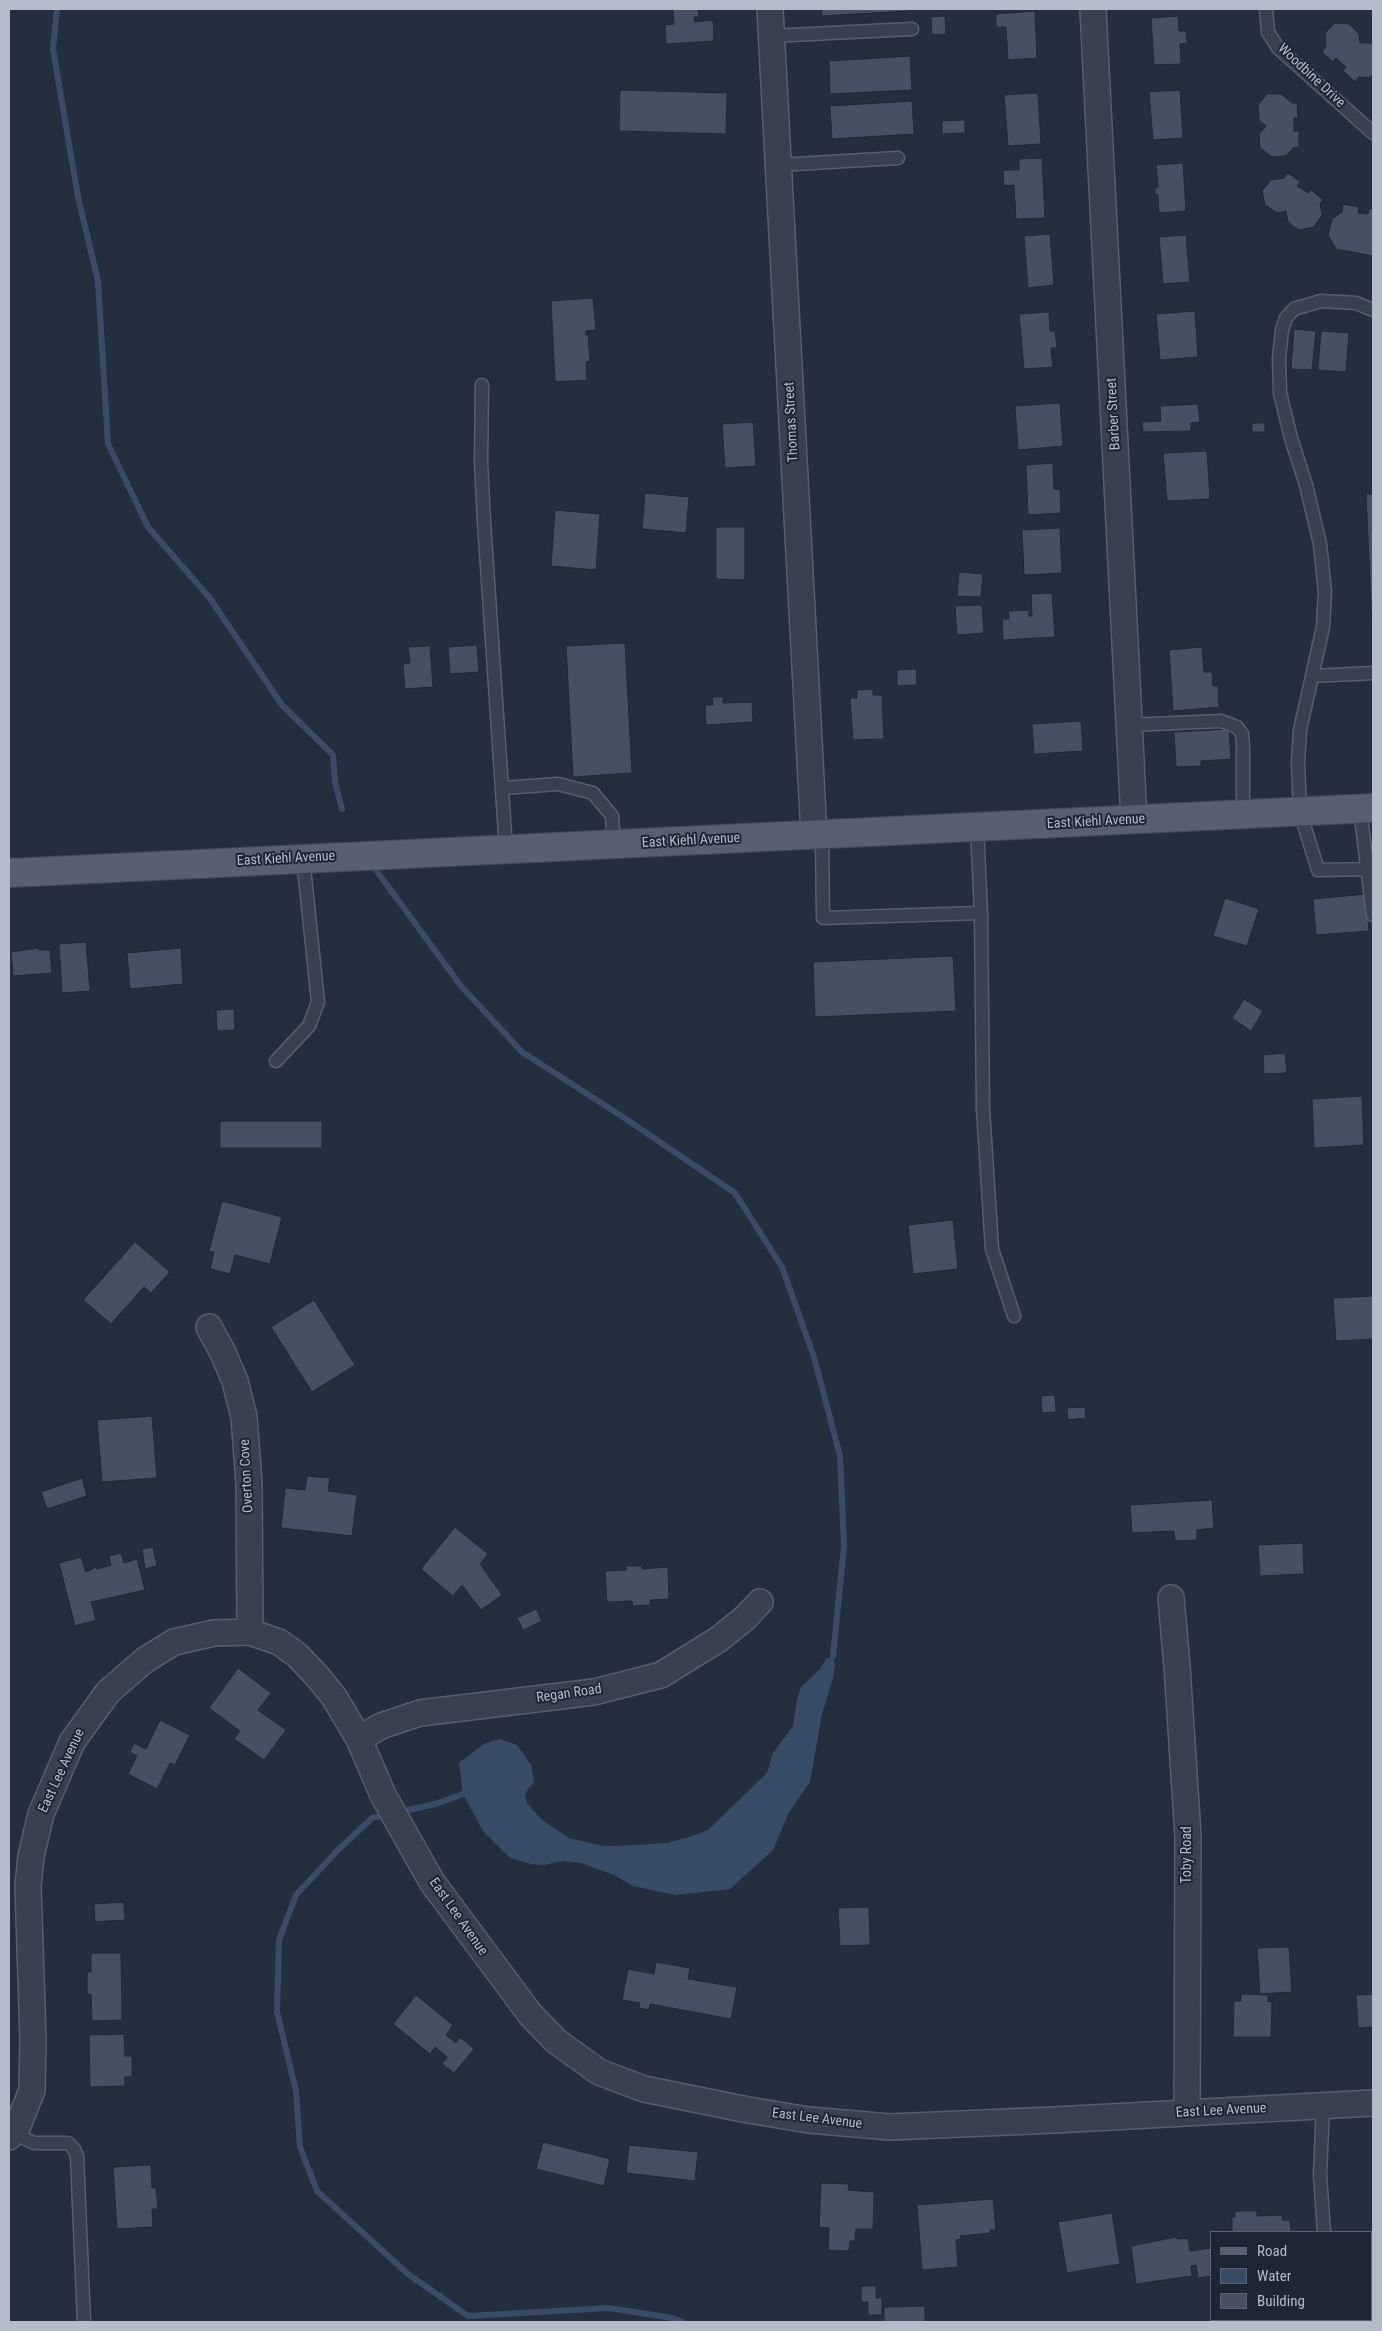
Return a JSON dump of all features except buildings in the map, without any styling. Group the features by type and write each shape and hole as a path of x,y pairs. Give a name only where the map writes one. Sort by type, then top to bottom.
{"main road":[{"name":"East Kiehl Avenue","path":"9,872 818,836 1367,809"}],"street":[{"name":"Thomas Street","path":"770,9 818,836"},
{"name":"Barber Street","path":"1093,9 1134,820"},
{"name":"Overton Cove","path":"209,1327 235,1381 244,1417 249,1483 250,1632"},
{"name":"Toby Road","path":"1170,1598 1177,1666 1188,1836 1187,2113"},
{"name":"Regan Road","path":"358,1739 381,1726 420,1713 594,1692 661,1675 719,1639 745,1618 760,1602"},
{"name":"East Lee Avenue","path":"10,2135 17,2128 32,2090 33,2039 28,1886 31,1856 41,1814 72,1742 108,1692 145,1660 174,1642 214,1633 250,1632 279,1642 297,1654 334,1698 358,1739 383,1796 432,1882 530,2014 556,2041 577,2058 599,2072 644,2089 748,2110 809,2120 890,2127 1373,2103"}],"lane":[{"name":"Woodbine Drive","path":"1266,9 1268,32 1278,48 1373,133"},
{"path":"771,36 912,29"},
{"path":"778,165 898,158"},
{"path":"1370,869 1318,870 1300,812 1298,762 1300,730 1323,627 1326,592 1320,544 1306,485 1291,438 1280,393 1279,358 1282,330 1286,318 1294,310 1307,304 1321,301 1338,301 1356,303 1373,310"},
{"path":"482,385 481,462 483,514 506,849"},
{"path":"1312,676 1373,673"},
{"path":"1129,725 1221,721 1237,726 1242,734 1243,814"},
{"path":"503,788 558,784 593,793 612,816 614,844"},
{"path":"1367,809 1373,915"},
{"path":"977,828 981,913 983,1109 992,1249 1014,1316"},
{"path":"818,836 823,918 981,913"},
{"path":"276,1061 309,1026 318,1002 303,858"},
{"path":"1322,2106 1320,2174 1324,2231"},
{"path":"10,2135 34,2143 68,2143 74,2149 77,2156 84,2322"}],"water":[{"path":"833,1656 835,1665 833,1678 822,1714 810,1782 789,1812 773,1850 730,1889 675,1895 633,1886 614,1875 581,1863 562,1861 544,1865 531,1864 510,1858 483,1831 463,1794 459,1763 484,1744 500,1739 517,1745 531,1765 534,1782 527,1790 525,1797 527,1803 542,1820 569,1838 603,1846 619,1846 667,1843 708,1830 767,1773 773,1753 793,1726 797,1699 801,1687 820,1669 826,1659"}],"waterway":[{"path":"57,9 53,49 78,197 98,281 108,444 148,527 209,597 282,705 333,755 335,782 342,809"},
{"path":"373,866 461,986 522,1052 623,1117 735,1193 782,1267 814,1357 840,1456 844,1546 833,1656"},
{"path":"400,1812 435,1804 463,1794"},
{"path":"387,1815 372,1818 337,1851 296,1895 279,1940 277,2012 296,2091 300,2147 317,2191 408,2274 468,2316 609,2308 672,2318 683,2322"}]}
